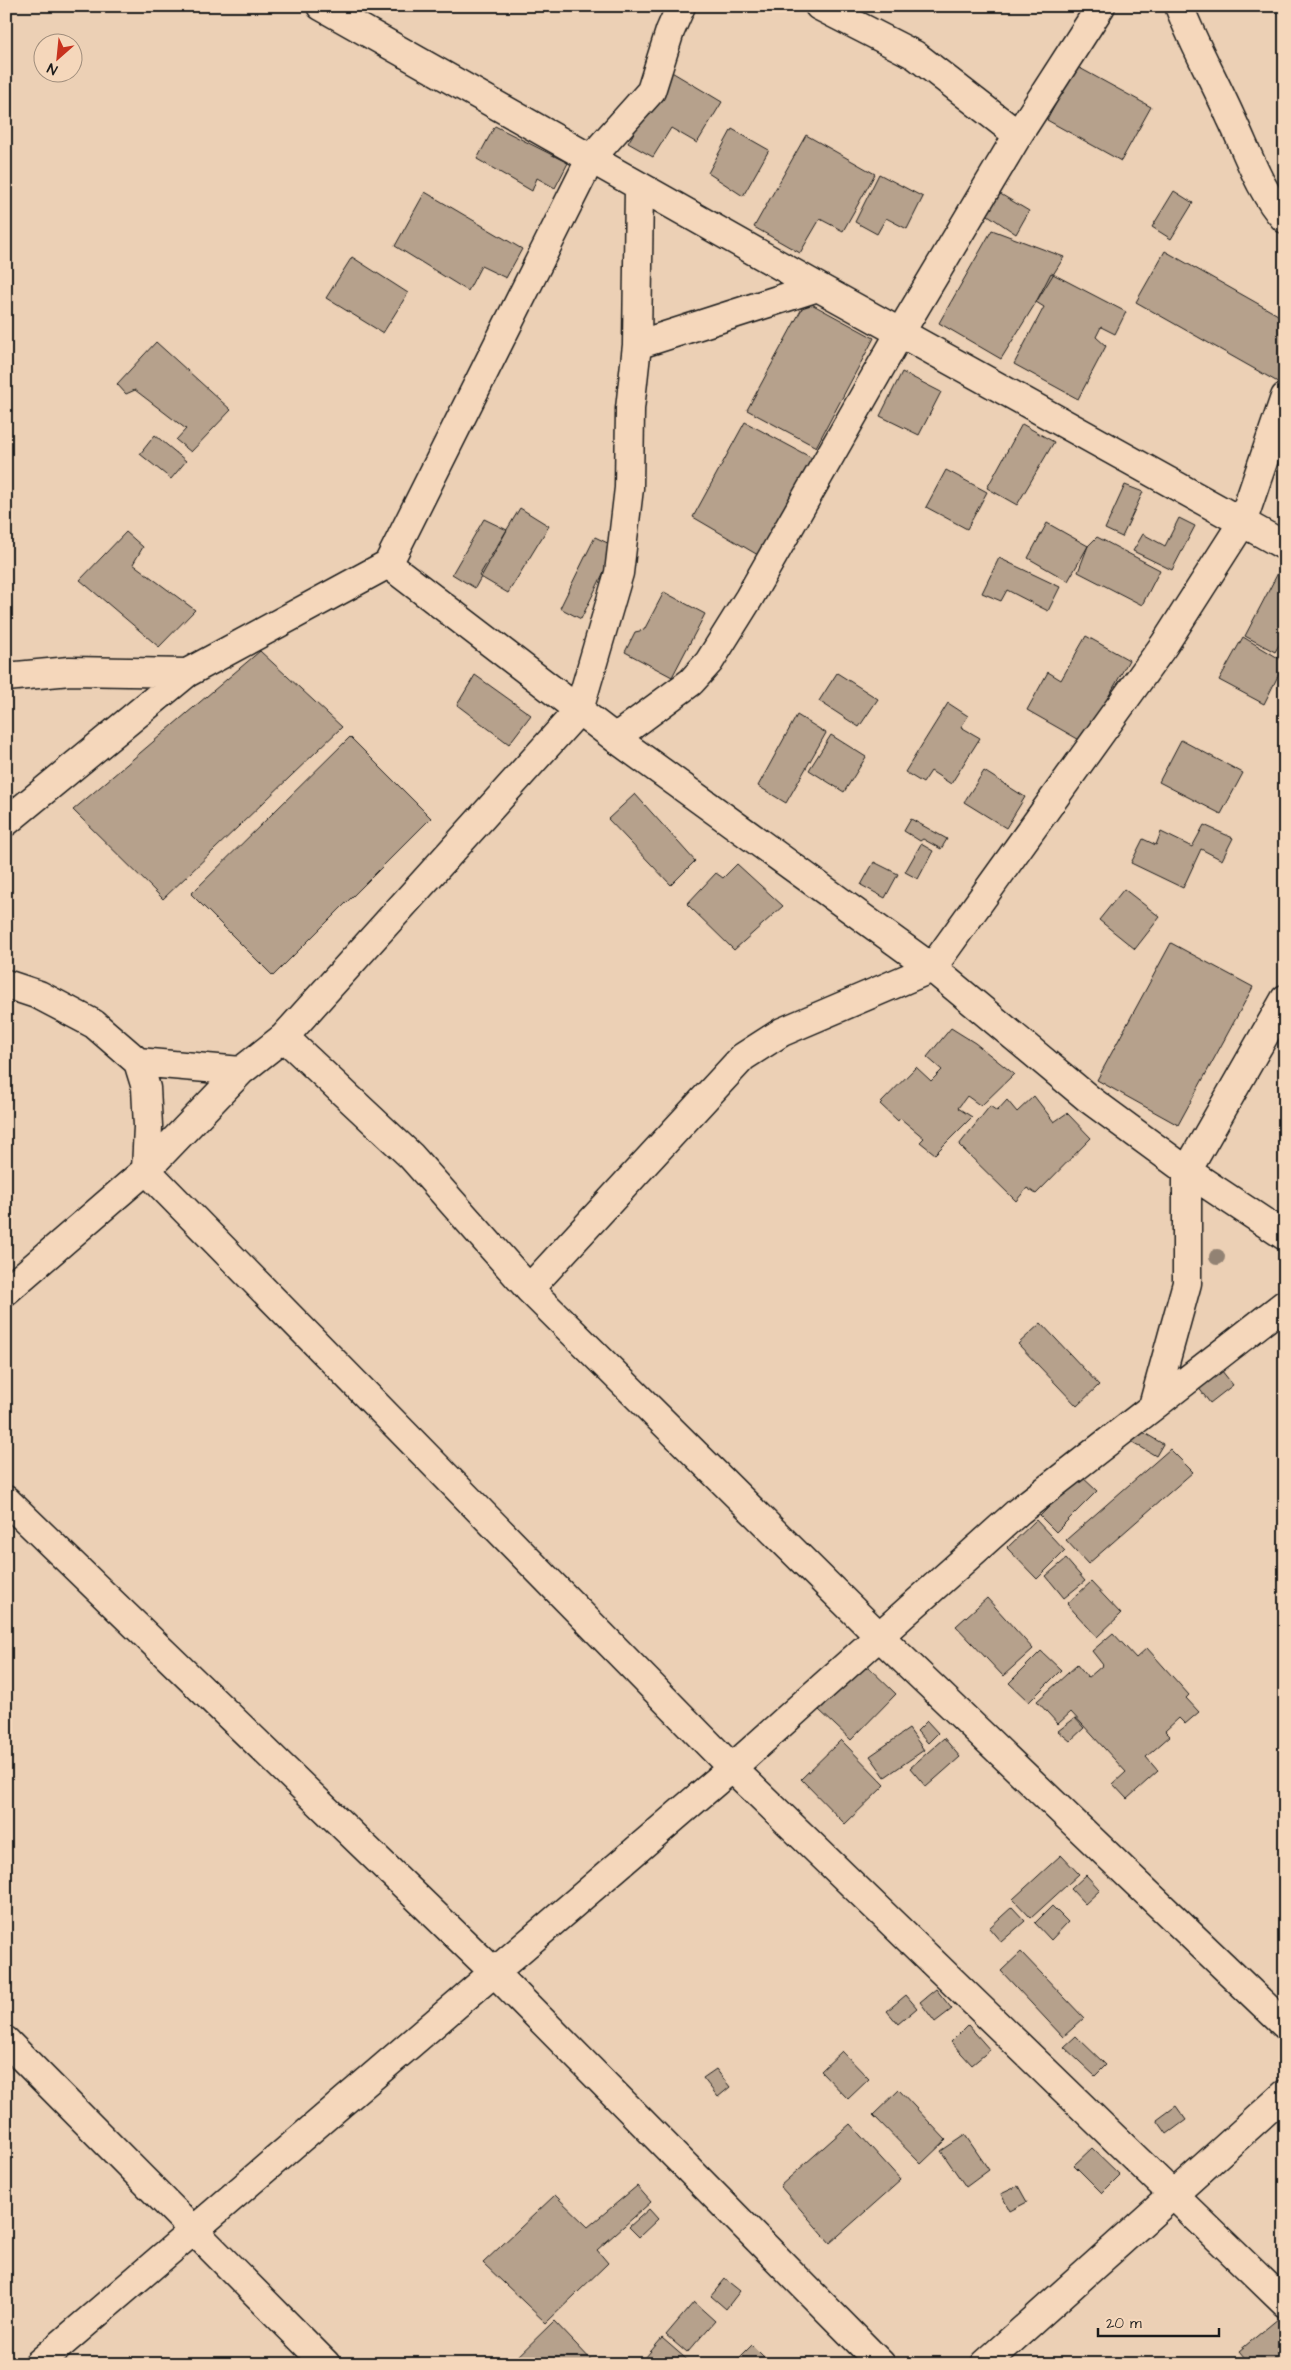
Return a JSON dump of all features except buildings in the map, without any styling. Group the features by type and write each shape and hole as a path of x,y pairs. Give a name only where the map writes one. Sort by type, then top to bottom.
{"street":[{"path":"321,6 900,333 1285,546"},
{"path":"6,822 187,673 388,564 590,158 651,91 670,31 681,6"},
{"path":"819,6 915,55 1018,135"},
{"path":"615,738 691,682 710,662 749,598 900,333 1018,135 1101,6"},
{"path":"1179,6 1193,44 1255,170 1276,209 1285,219"},
{"path":"6,1292 146,1170 241,1071 284,1037 579,710 619,573 629,488 630,409 637,345 639,186"},
{"path":"637,345 818,287"},
{"path":"529,1289 744,1058 782,1032 932,968 1164,645 1242,523 1285,397"},
{"path":"388,564 615,738 932,968 1089,1099 1187,1171 1285,1236"},
{"path":"6,676 70,671 187,673"},
{"path":"6,984 39,995 94,1024 138,1062 241,1071"},
{"path":"1153,1406 1187,1283 1187,1171 1285,999"},
{"path":"284,1037 410,1156 529,1289 879,1636 1285,2025"},
{"path":"138,1062 146,1097 148,1126 146,1170 732,1768 1285,2303"},
{"path":"38,2364 194,2232 493,1971 732,1768 1019,1511 1285,1304"},
{"path":"6,1500 493,1971 881,2364"},
{"path":"6,2041 326,2364"},
{"path":"984,2364 1285,2094"}]}
